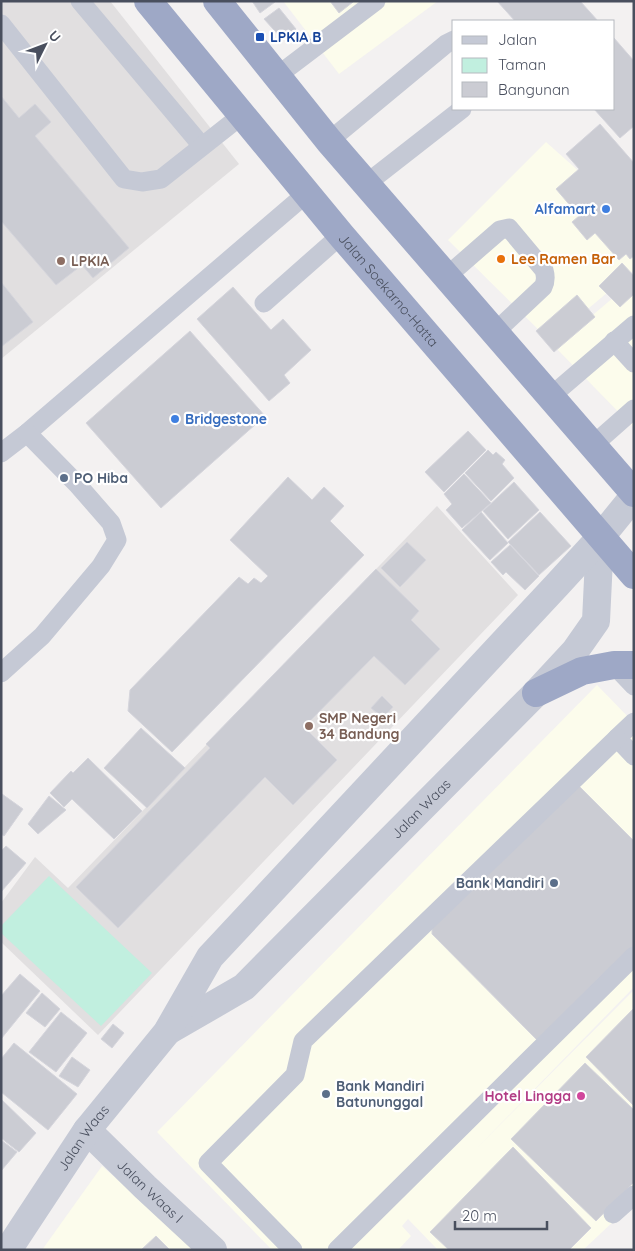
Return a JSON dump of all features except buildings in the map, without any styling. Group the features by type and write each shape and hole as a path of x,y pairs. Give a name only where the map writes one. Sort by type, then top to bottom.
{"highway":[{"name":"Jalan Soekarno-Hatta","path":"148,1 306,194 600,538 634,575"},
{"path":"217,1 366,184 634,495"},
{"path":"536,693 582,671 624,665"}],"street":[{"name":"Jalan Waas","path":"8,1250 87,1130 167,1032 210,957 600,538 634,495"},
{"name":"Jalan Waas","path":"167,1032 244,987 536,693 575,651 596,621 600,538"},
{"name":"Jalan Waas I","path":"87,1130 213,1250"}],"lane":[{"path":"80,1 202,146"},
{"path":"277,76 376,1"},
{"path":"1,24 124,179 142,182 161,179 242,115"},
{"path":"329,140 452,41"},
{"path":"366,184 461,110"},
{"path":"1,453 27,433 306,194"},
{"path":"446,276 500,230 508,228 544,270 546,282 494,332"},
{"path":"264,304 341,235"},
{"path":"550,397 634,325"},
{"path":"614,341 634,363"},
{"path":"592,446 634,409"},
{"path":"1,673 42,636 101,566 117,540 111,522 27,433"},
{"path":"624,665 634,686"},
{"path":"293,1250 208,1162 295,1075 303,1041 634,722"},
{"path":"617,738 634,756"},
{"path":"337,1250 634,956"},
{"path":"613,1214 634,1195"}],"shaded area":[{"name":"LPKIA","path":"1,1 110,1 239,164 1,359"},
{"path":"283,1 438,1 339,74"},
{"path":"546,142 582,174 634,200 634,270 550,341 448,240"},
{"path":"634,280 634,428 555,347"},
{"name":"SMP Negeri 34 Bandung","path":"437,506 518,595 98,1035 1,942 1,903 35,857 68,888"},
{"path":"597,685 634,723 634,987 475,1150 634,990 634,1202 583,1250 438,1250 408,1219 402,1226 411,1236 398,1250 272,1250 157,1132"},
{"path":"102,1166 197,1250 42,1250"}],"green space":[{"path":"49,876 152,973 101,1026 1,933 1,926"}],"place":[{"name":"LPKIA B","path":"260,37"},
{"name":"Alfamart","path":"606,209"},
{"name":"Lee Ramen Bar","path":"501,259"},
{"name":"LPKIA","path":"61,261"},
{"name":"Bridgestone","path":"175,419"},
{"name":"PO Hiba","path":"64,478"},
{"name":"SMP Negeri 34 Bandung","path":"309,726"},
{"name":"Bank Mandiri","path":"554,883"},
{"name":"Bank Mandiri Batununggal","path":"326,1094"},
{"name":"Hotel Lingga","path":"581,1096"}]}
